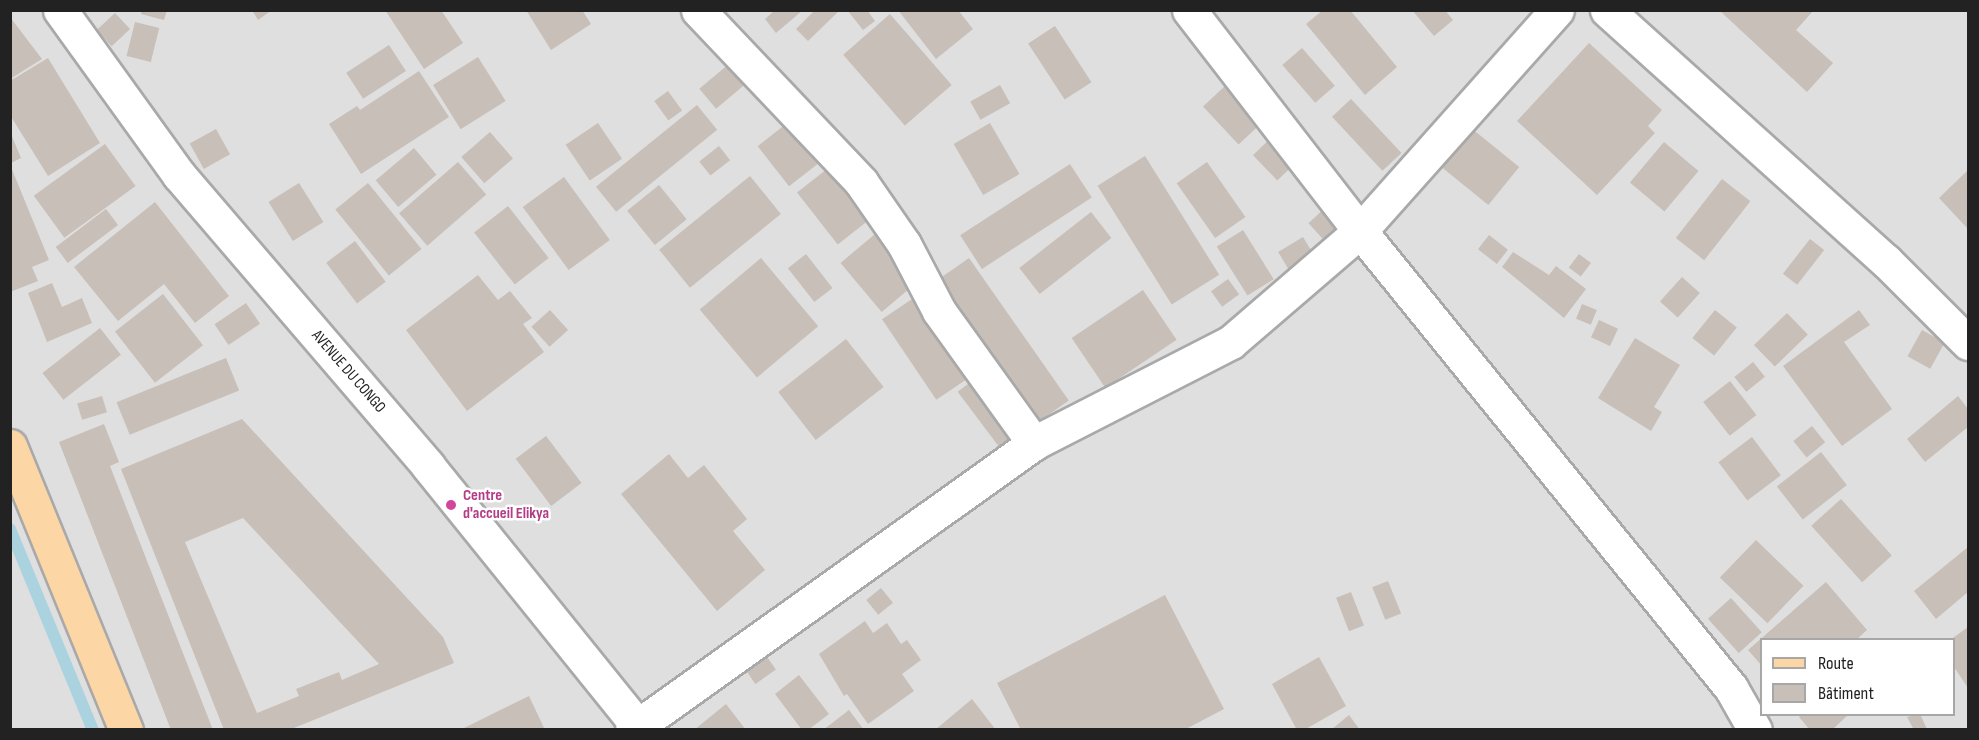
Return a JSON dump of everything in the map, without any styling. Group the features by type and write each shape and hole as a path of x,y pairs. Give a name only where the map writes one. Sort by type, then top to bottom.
{"main road":[{"path":"10,446 126,729"}],"street":[{"name":"AVENUE DU CONGO","path":"60,10 179,175 428,466 637,729"},
{"path":"698,10 861,182 904,244 939,311 1034,443"},
{"path":"1189,10 1360,231 1731,688 1755,729"},
{"path":"637,729 1034,443 1231,342 1360,231 1557,10"},
{"path":"1607,10 1886,261 1968,343"}],"shaded area":[{"path":"10,11 1968,11 1968,729 11,729"}],"building":[{"path":"142,10 167,10 164,20 141,14"},
{"path":"252,10 272,10 258,20"},
{"path":"385,10 441,10 463,43 424,69"},
{"path":"526,10 582,10 591,24 551,50"},
{"path":"775,10 803,10 776,33 765,19"},
{"path":"815,10 840,10 808,41 796,29"},
{"path":"847,10 867,10 875,21 863,30"},
{"path":"898,10 958,10 973,29 936,59"},
{"path":"1323,10 1350,10 1397,67 1365,95 1306,24"},
{"path":"1412,10 1445,10 1453,20 1434,36"},
{"path":"1719,10 1814,10 1796,30 1833,63 1807,92"},
{"path":"115,13 130,29 112,46 97,30"},
{"path":"890,14 952,85 905,126 843,55"},
{"path":"10,17 42,59 10,79"},
{"path":"135,22 159,28 151,62 127,56"},
{"path":"1055,26 1091,82 1065,100 1028,43"},
{"path":"1589,43 1662,110 1648,126 1655,133 1597,195 1517,121"},
{"path":"389,45 406,71 363,99 346,73"},
{"path":"1302,48 1335,86 1315,103 1282,65"},
{"path":"478,57 506,101 461,129 433,85"},
{"path":"48,58 100,143 48,176 10,115 10,81"},
{"path":"730,63 747,83 716,109 699,89"},
{"path":"419,71 449,117 361,174 329,124 357,106 360,110"},
{"path":"1000,85 1010,103 980,120 970,101"},
{"path":"1225,86 1260,124 1239,144 1203,106"},
{"path":"668,91 682,110 668,120 654,101"},
{"path":"1351,99 1401,153 1382,171 1332,117"},
{"path":"697,105 717,130 616,212 596,187"},
{"path":"598,123 622,159 590,180 566,145"},
{"path":"990,123 1020,174 983,195 954,144"},
{"path":"786,124 817,164 789,186 758,146"},
{"path":"1471,128 1519,167 1488,205 1440,166"},
{"path":"216,129 230,154 204,169 190,144"},
{"path":"490,132 513,158 484,183 461,157"},
{"path":"1276,133 1300,158 1277,180 1253,155"},
{"path":"11,134 21,158 11,163"},
{"path":"1664,142 1698,171 1664,212 1630,183"},
{"path":"105,144 136,186 64,238 34,196"},
{"path":"719,146 730,160 710,176 699,161"},
{"path":"414,148 436,175 398,207 376,180"},
{"path":"1145,156 1219,275 1172,304 1098,186"},
{"path":"458,162 486,194 427,246 399,213"},
{"path":"1207,162 1245,217 1215,238 1177,183"},
{"path":"1070,164 1092,198 982,269 960,235"},
{"path":"11,167 49,260 32,267 38,281 10,292"},
{"path":"827,169 868,221 838,244 797,192"},
{"path":"1968,170 1968,229 1939,198"},
{"path":"750,176 781,214 690,288 659,250"},
{"path":"564,177 610,240 569,270 523,207"},
{"path":"1722,179 1750,201 1704,260 1676,238"},
{"path":"299,183 323,222 293,241 268,202"},
{"path":"368,183 421,249 389,275 335,209"},
{"path":"659,185 687,219 655,245 627,211"},
{"path":"155,202 229,296 195,323 164,284 118,321 74,267"},
{"path":"508,206 549,258 515,284 474,232"},
{"path":"1326,207 1341,223 1323,239 1308,223"},
{"path":"106,209 118,225 68,263 56,247"},
{"path":"1091,212 1111,238 1040,294 1019,268"},
{"path":"1243,230 1274,279 1247,296 1217,246"},
{"path":"875,234 916,283 882,312 841,263"},
{"path":"1489,235 1508,250 1497,264 1478,249"},
{"path":"1303,237 1316,259 1292,274 1278,252"},
{"path":"1810,239 1824,250 1797,285 1783,274"},
{"path":"355,241 386,282 357,303 326,263"},
{"path":"1513,252 1549,275 1556,266 1586,289 1564,318 1502,267"},
{"path":"806,254 832,288 814,302 788,268"},
{"path":"1579,254 1591,263 1581,277 1569,268"},
{"path":"761,258 818,326 757,378 700,309"},
{"path":"969,258 1069,401 1035,424 935,282"},
{"path":"478,275 498,300 510,291 532,318 523,324 544,352 467,411 406,330"},
{"path":"1682,277 1700,293 1678,318 1660,302"},
{"path":"1228,279 1239,294 1222,307 1211,291"},
{"path":"52,283 62,307 82,298 92,323 47,342 28,293"},
{"path":"1143,290 1177,340 1105,388 1072,338"},
{"path":"921,293 975,373 936,400 882,319"},
{"path":"163,294 203,345 155,383 115,332"},
{"path":"246,303 260,324 228,345 214,324"},
{"path":"1582,304 1597,310 1591,325 1576,319"},
{"path":"550,310 568,330 549,347 531,327"},
{"path":"1715,310 1737,328 1714,356 1692,338"},
{"path":"1859,310 1870,325 1844,342 1892,409 1842,446 1783,366"},
{"path":"1787,313 1808,335 1775,367 1754,345"},
{"path":"1599,320 1618,329 1610,346 1591,337"},
{"path":"100,328 121,355 63,400 42,373"},
{"path":"1922,330 1945,343 1930,369 1907,356"},
{"path":"1635,338 1680,365 1654,407 1662,412 1651,431 1598,398"},
{"path":"846,339 884,387 816,440 778,392"},
{"path":"226,358 239,390 130,435 117,402"},
{"path":"1753,362 1765,377 1746,392 1734,377"},
{"path":"980,375 1025,434 1002,451 958,392"},
{"path":"1730,381 1756,415 1730,436 1703,402"},
{"path":"102,396 107,412 82,420 77,404"},
{"path":"1958,396 1968,409 1968,427 1925,462 1907,439"},
{"path":"242,419 443,637 454,663 289,730 224,730 121,469","holes":["243,518 379,664 342,680 339,672 296,689 299,696 257,713 185,542"]},
{"path":"104,424 119,462 110,466 213,730 171,730 59,442"},
{"path":"1812,426 1825,442 1807,457 1793,441"},
{"path":"546,436 582,483 551,506 516,459"},
{"path":"1752,437 1781,475 1747,501 1718,462"},
{"path":"1821,452 1847,485 1803,520 1777,486"},
{"path":"669,454 688,478 704,465 747,519 733,531 765,570 717,611 621,494"},
{"path":"1841,499 1892,555 1862,582 1811,526"},
{"path":"1756,540 1803,586 1767,623 1720,577"},
{"path":"1968,547 1968,592 1936,619 1914,591"},
{"path":"1388,581 1401,613 1385,620 1372,587"},
{"path":"1826,582 1867,630 1858,638 1762,638"},
{"path":"881,588 893,603 878,615 866,600"},
{"path":"1351,592 1364,626 1349,631 1336,598"},
{"path":"1165,595 1224,709 1184,730 1021,730 997,683"},
{"path":"1731,598 1762,632 1739,653 1708,619"},
{"path":"865,621 873,633 887,623 901,644 907,640 921,660 902,674 914,691 868,724 847,694 844,696 819,654"},
{"path":"1968,627 1968,688 1955,668 1955,638 1953,638"},
{"path":"1760,640 1760,664 1748,650"},
{"path":"765,654 776,670 755,684 745,668"},
{"path":"1319,657 1346,706 1304,730 1297,730 1272,684"},
{"path":"799,675 829,714 808,730 802,730 775,694"},
{"path":"529,696 545,730 460,730"},
{"path":"972,699 996,730 935,730"},
{"path":"726,704 746,730 694,730"},
{"path":"849,710 864,730 823,730"},
{"path":"1349,715 1360,730 1331,730"},
{"path":"1847,716 1832,730 1810,730 1799,717"},
{"path":"1921,716 1927,729 1914,730 1907,717"}],"waterway":[{"path":"10,529 93,730"}],"place":[{"name":"Centre d'accueil Elikya","path":"451,505"}]}
